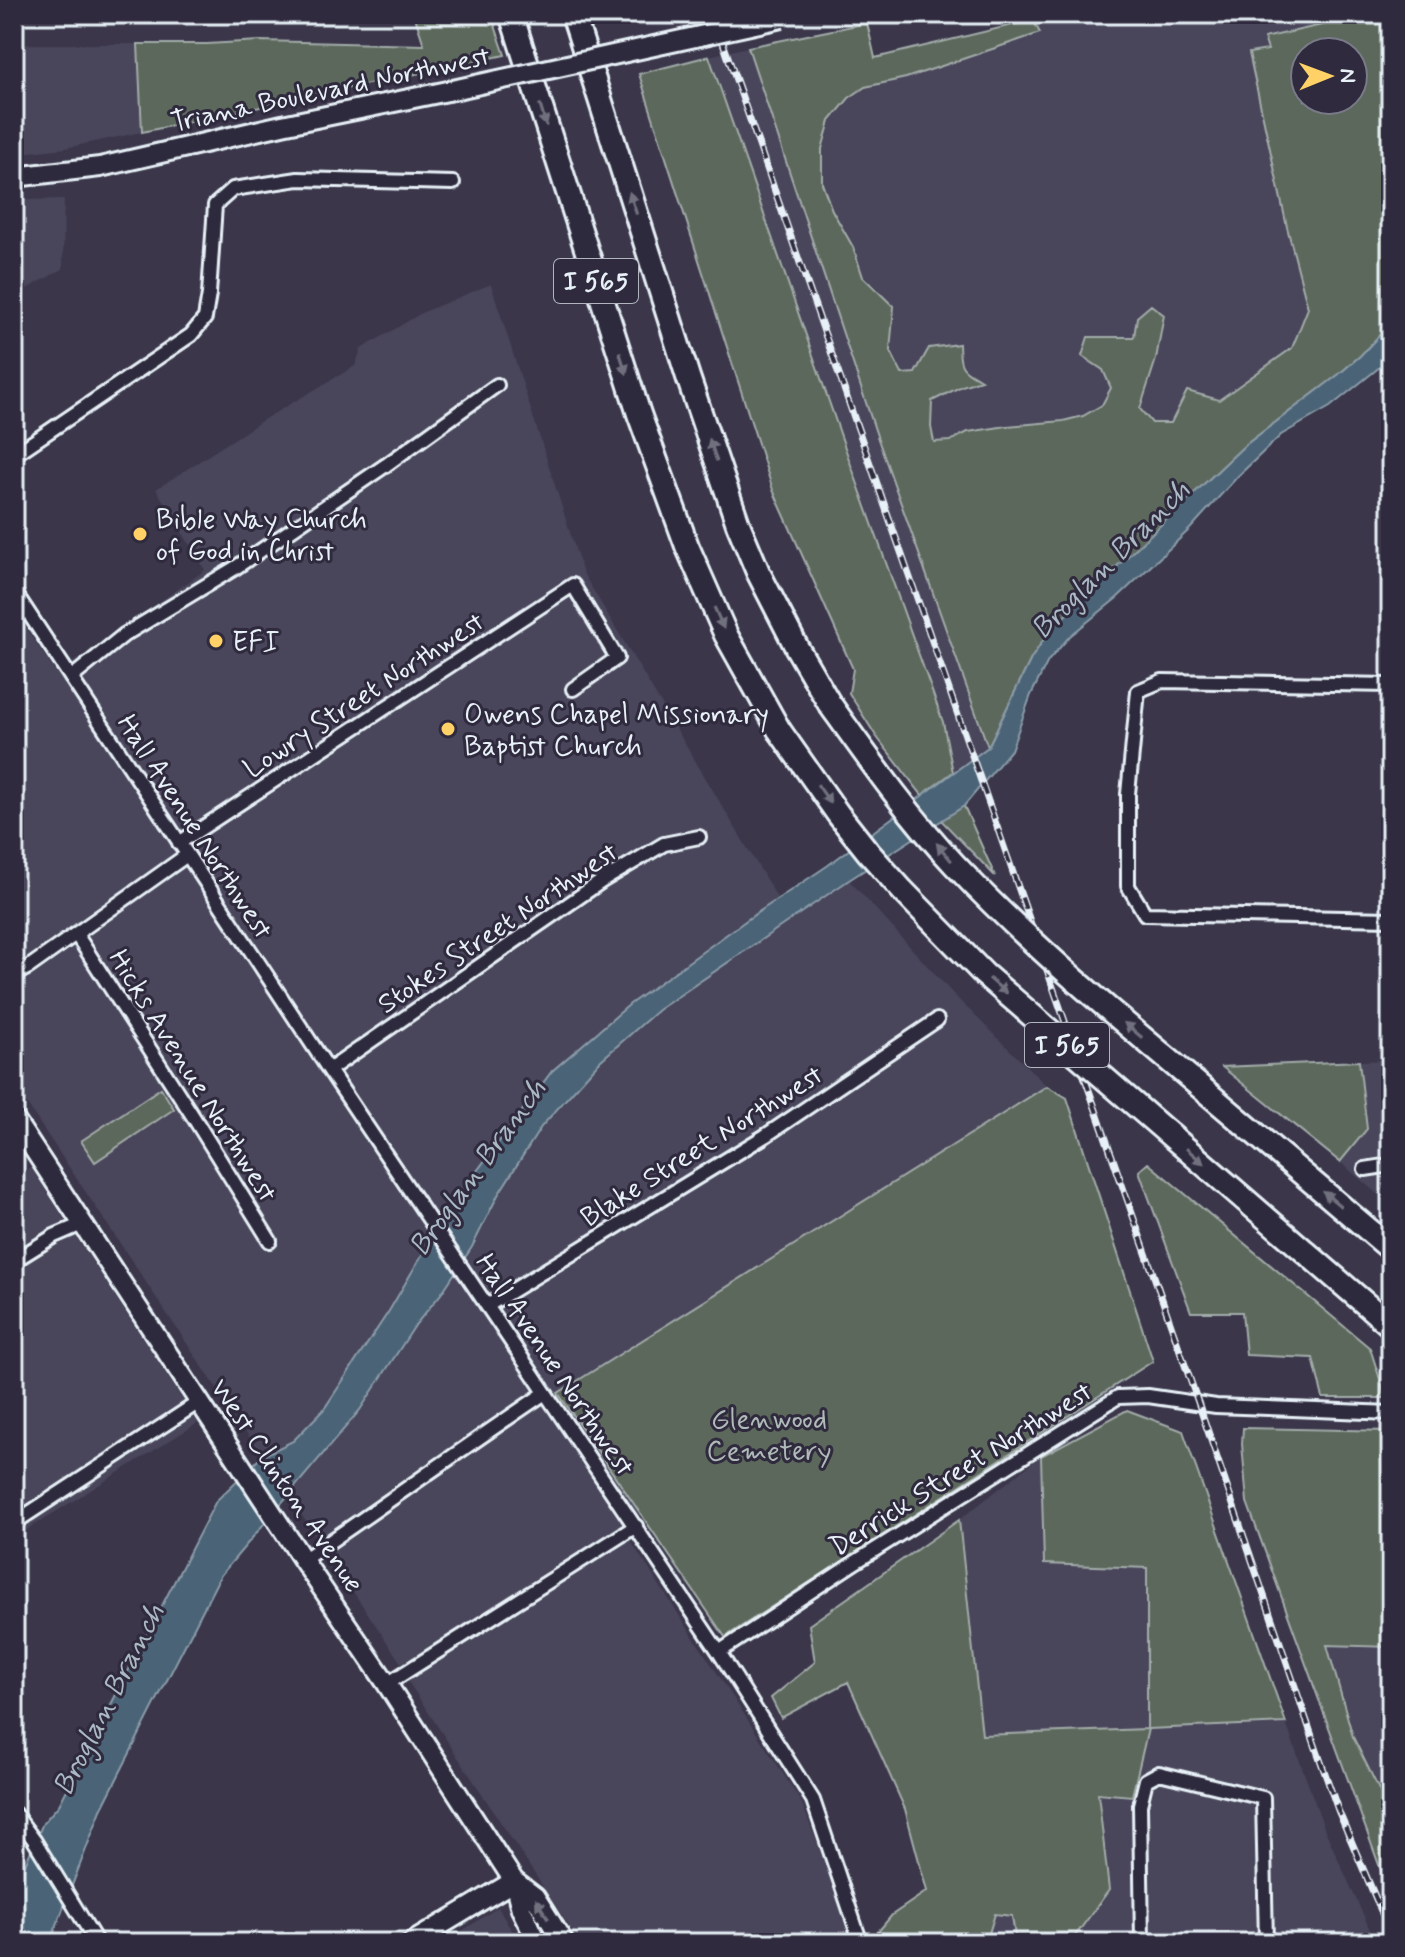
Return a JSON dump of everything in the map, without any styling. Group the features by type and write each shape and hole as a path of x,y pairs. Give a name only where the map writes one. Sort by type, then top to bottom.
{"highway":[{"name":"I 565","path":"511,14 639,414 687,546 726,635 779,730 869,853 984,974 1391,1326"},
{"name":"I 565","path":"573,14 738,524 797,648 829,703 894,792 953,863 986,897 1054,962 1391,1249"}],"street":[{"name":"Triana Boulevard Northwest","path":"14,177 100,167 790,16"},
{"path":"14,455 191,335 205,318 215,205 233,189 298,179 453,183"},
{"path":"71,678 124,635 235,568 497,385"},
{"name":"Lowry Street Northwest","path":"179,843 573,585 617,658 573,689"},
{"name":"Hall Avenue Northwest","path":"14,591 329,1070 636,1526 813,1800 861,1943"},
{"path":"1391,685 1162,681 1138,691 1128,794 1128,886 1145,914 1391,919"},
{"name":"Stokes Street Northwest","path":"329,1070 602,881 664,844 699,837"},
{"path":"14,975 187,855"},
{"name":"Hicks Avenue Northwest","path":"76,934 270,1241"},
{"name":"Blake Street Northwest","path":"487,1306 765,1136 937,1020"},
{"name":"West Clinton Avenue","path":"15,1125 387,1684 514,1881 521,1909 538,1943"},
{"path":"1365,1169 1391,1165"},
{"path":"14,1261 54,1236 82,1224"},
{"path":"303,1560 545,1393"},
{"name":"Derrick Street Northwest","path":"719,1652 1118,1397 1148,1396 1216,1406 1391,1413"},
{"path":"14,1523 199,1402"},
{"path":"387,1684 636,1526"},
{"path":"1142,1943 1140,1805 1146,1780 1159,1773 1263,1798 1266,1943"},
{"path":"14,1813 97,1943"},
{"path":"411,1943 514,1881"},
{"name":"West Clinton Avenue","path":"514,1881 535,1897 564,1943"}],"shaded area":[{"path":"1031,14 1339,14 1340,21 1264,38 1268,50 1287,227 1308,308 1292,348 1219,400 1171,424 1152,423 1140,409 1156,359 1137,317 1134,337 1088,338 1082,356 1103,370 1112,389 1102,405 1083,416 1063,421 968,432 950,441 934,442 932,401 979,380 963,370 959,344 929,348 915,373 902,374 890,350 894,307 863,276 853,247 832,210 822,183 822,149 830,121 849,98 865,87 906,78 1040,33"},
{"path":"14,44 138,44 142,132 66,148 14,154"},
{"path":"748,47 879,442 988,747 953,772 943,722 709,56"},
{"path":"64,199 63,269 14,296 14,200"},
{"path":"491,284 583,573 778,899 630,1004 552,1071 421,1254 390,1311 324,1409 293,1441 262,1456 14,1085 14,610 56,673 78,659 205,570 156,489 266,418 355,366 361,349 423,312"},
{"path":"849,880 956,997 1047,1086 558,1393 641,1514 403,1666 288,1495 360,1410 416,1323 441,1294 472,1247 498,1195 541,1127 600,1061 658,1010"},
{"path":"1391,1060 1391,1206 1340,1162 1367,1129 1359,1061"},
{"path":"31,1168 198,1423 14,1538 14,1248 17,1245 14,1240 14,1179"},
{"path":"1041,1456 1044,1564 1147,1568 1148,1729 1286,1723 1325,1830 1376,1943 1070,1943 1109,1890 1098,1793 1147,1729 982,1735 959,1520"},
{"path":"630,1540 801,1801 856,1943 580,1943 405,1677"},
{"path":"1327,1644 1391,1647 1391,1814 1353,1737"},
{"path":"498,1907 519,1943 444,1943"},
{"path":"994,1914 1012,1916 1016,1943 986,1943"}],"green space":[{"path":"414,14 491,14 505,55 142,132 138,44 260,41 424,45"},
{"path":"1339,14 1391,14 1391,323 1338,375 1244,446 1050,630 1031,659 988,747 879,442 748,47 867,23 875,58 1033,20 1040,33 906,78 865,87 849,98 830,121 822,149 822,183 832,210 853,247 863,277 894,307 890,350 902,374 915,373 929,348 959,344 962,366 981,380 932,401 934,442 950,441 968,432 1063,421 1083,416 1102,405 1111,388 1103,370 1082,356 1088,337 1134,337 1137,317 1151,305 1164,315 1156,359 1140,409 1152,423 1171,423 1187,391 1219,400 1292,348 1308,308 1249,53 1268,50 1264,38 1340,21"},
{"path":"709,56 943,722 953,772 922,795 876,736 849,693 853,669 773,490 639,74"},
{"path":"964,806 995,876 941,820"},
{"path":"1359,1061 1367,1129 1340,1162 1222,1067"},
{"name":"Glenwood Cemetery","path":"1047,1086 1067,1098 1153,1361 725,1637 558,1393"},
{"path":"161,1088 174,1109 95,1162 81,1141"},
{"path":"1148,1163 1370,1348 1386,1398 1323,1398 1313,1358 1246,1355 1242,1312 1191,1312 1139,1171"},
{"path":"1127,1410 1183,1431 1286,1723 1148,1729 1132,1796 1098,1793 1109,1890 1070,1943 1016,1943 1012,1916 995,1914 986,1943 881,1943 877,1933 892,1915 927,1891 905,1809 848,1682 781,1718 771,1698 815,1662 809,1625 959,1520 982,1735 1147,1729 1147,1568 1044,1564 1041,1456"},
{"path":"1243,1428 1391,1431 1391,1647 1327,1645 1353,1737 1391,1814 1391,1898 1247,1502"}],"water":[{"path":"1391,323 1391,358 1330,407 1281,435 1190,529 1117,598 1070,636 1048,661 1031,695 1011,750 964,806 658,1010 600,1061 541,1127 498,1195 472,1247 441,1294 416,1324 360,1410 220,1576 101,1810 50,1943 14,1943 14,1899 43,1823 59,1805 216,1501 262,1456 293,1441 324,1409 389,1311 450,1207 552,1071 630,1004 827,866 988,747 1031,659 1050,630 1244,446 1338,375"}],"railway":[{"path":"713,14 1315,1745 1338,1810 1391,1934"}],"place":[{"name":"Bible Way Church of God in Christ","path":"140,534"},
{"name":"EFI","path":"216,641"},
{"name":"Owens Chapel Missionary Baptist Church","path":"448,729"}],"water label":[{"name":"Broglan Branch","path":"1110,559"},
{"name":"Broglan Branch","path":"477,1167"},
{"name":"Broglan Branch","path":"108,1699"}]}
